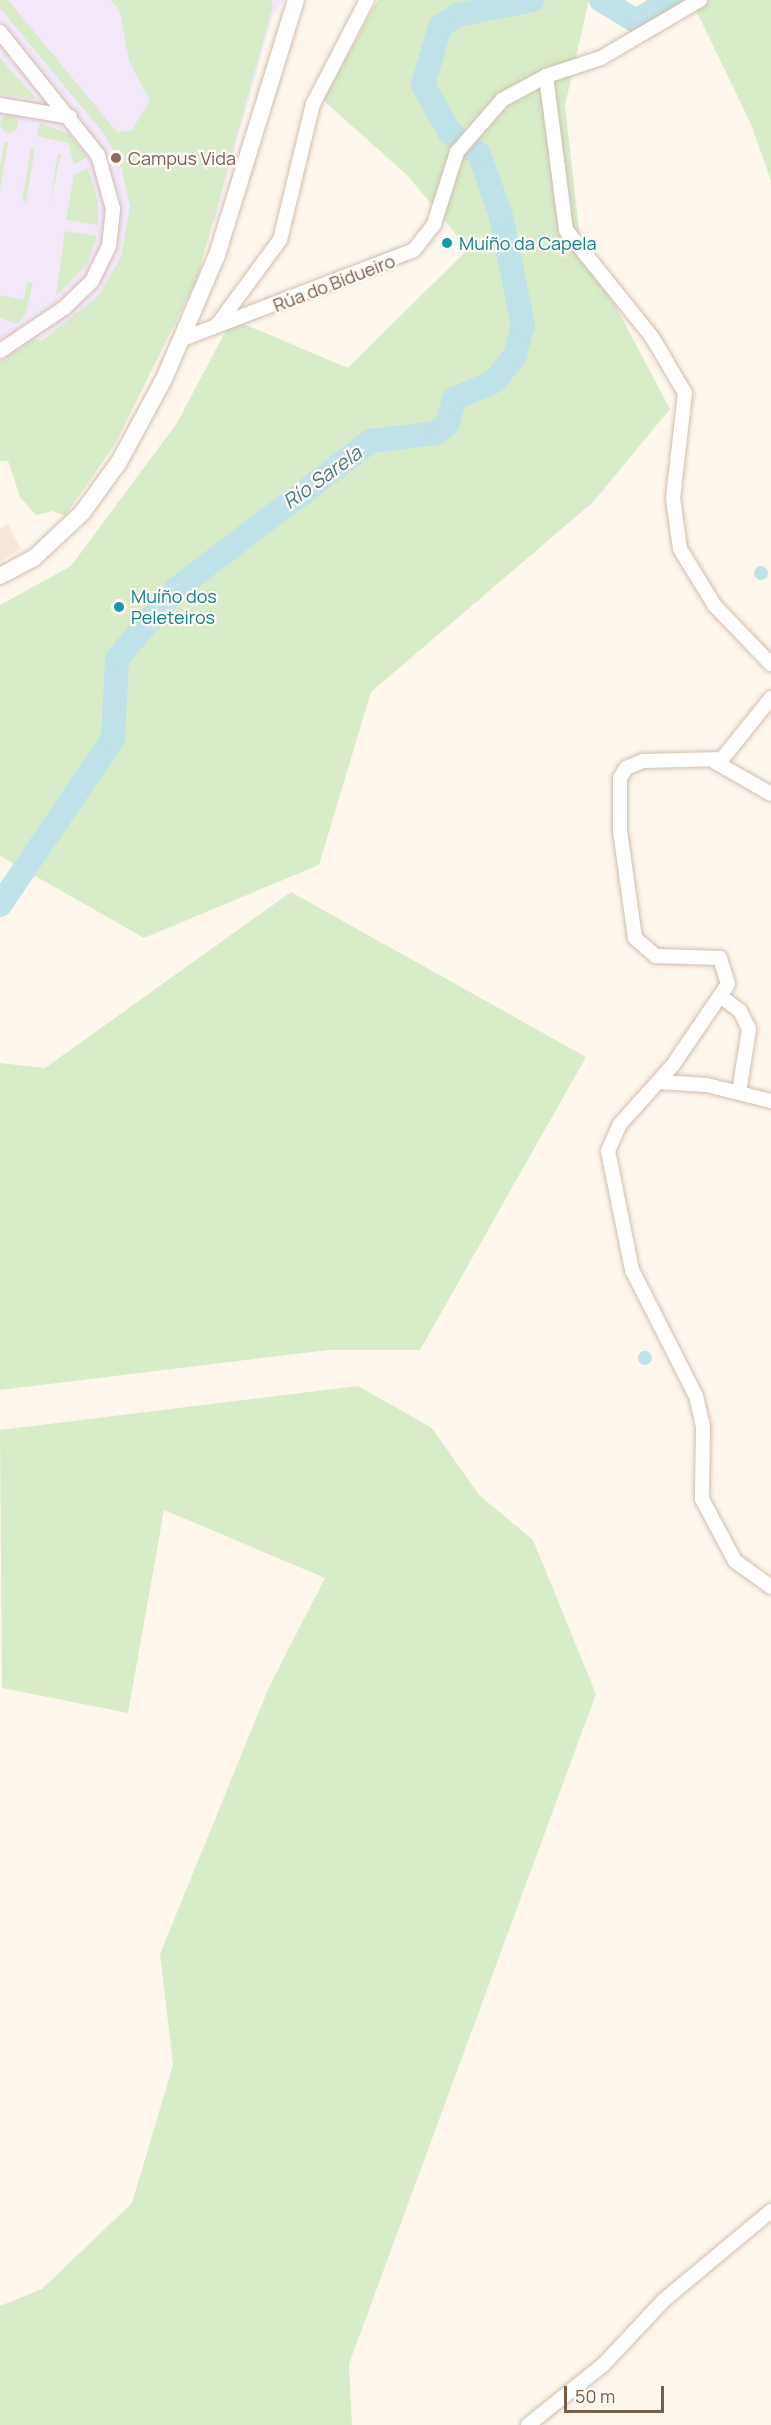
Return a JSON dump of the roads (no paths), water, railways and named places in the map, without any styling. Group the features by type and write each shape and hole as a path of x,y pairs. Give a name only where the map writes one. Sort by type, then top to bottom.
{"street":[{"path":"218,324 280,240 312,104 367,0"},
{"path":"700,0 601,58 546,76 559,153 560,210 566,230 652,338 685,393 673,498 680,549 715,606 771,664"},
{"path":"0,576 62,535 102,489 185,338 217,255 291,4"},
{"path":"0,32 70,117 109,178 113,209 109,246 84,291 0,351"},
{"name":"Rúa do Bidueiro","path":"185,338 414,250 434,224 457,152 502,100 546,76"},
{"path":"0,105 70,117"},
{"path":"715,762 750,731 771,698"},
{"path":"771,794 715,762 635,763 626,768 618,791 635,938 656,956 720,958 728,984 723,998 658,1082 620,1124 608,1151 621,1236 643,1298 696,1396 703,1426 702,1499 735,1561 771,1587"},
{"path":"723,998 740,1011 749,1029 739,1092"},
{"path":"658,1082 739,1092 771,1101"},
{"path":"528,2425 603,2365 664,2300 771,2211"}],"water":[{"path":"758,566 764,566 768,573 764,580 758,580 754,576 754,570"},
{"path":"642,1351 648,1351 652,1358 648,1365 642,1365 638,1361 638,1355"}],"waterway":[{"name":"Río Sarela","path":"0,905 113,739 117,659 176,589 371,441 436,433 448,423 454,399 495,381 515,355 523,326 501,216 479,154 449,131 423,85 440,27 458,15 533,0"},
{"name":"Río Sarela","path":"601,0 636,21 671,0"}],"place":[{"name":"Campus Vida","path":"116,158"},
{"name":"Muíño da Capela","path":"447,243"},
{"name":"Muíño dos Peleteiros","path":"119,607"}]}
